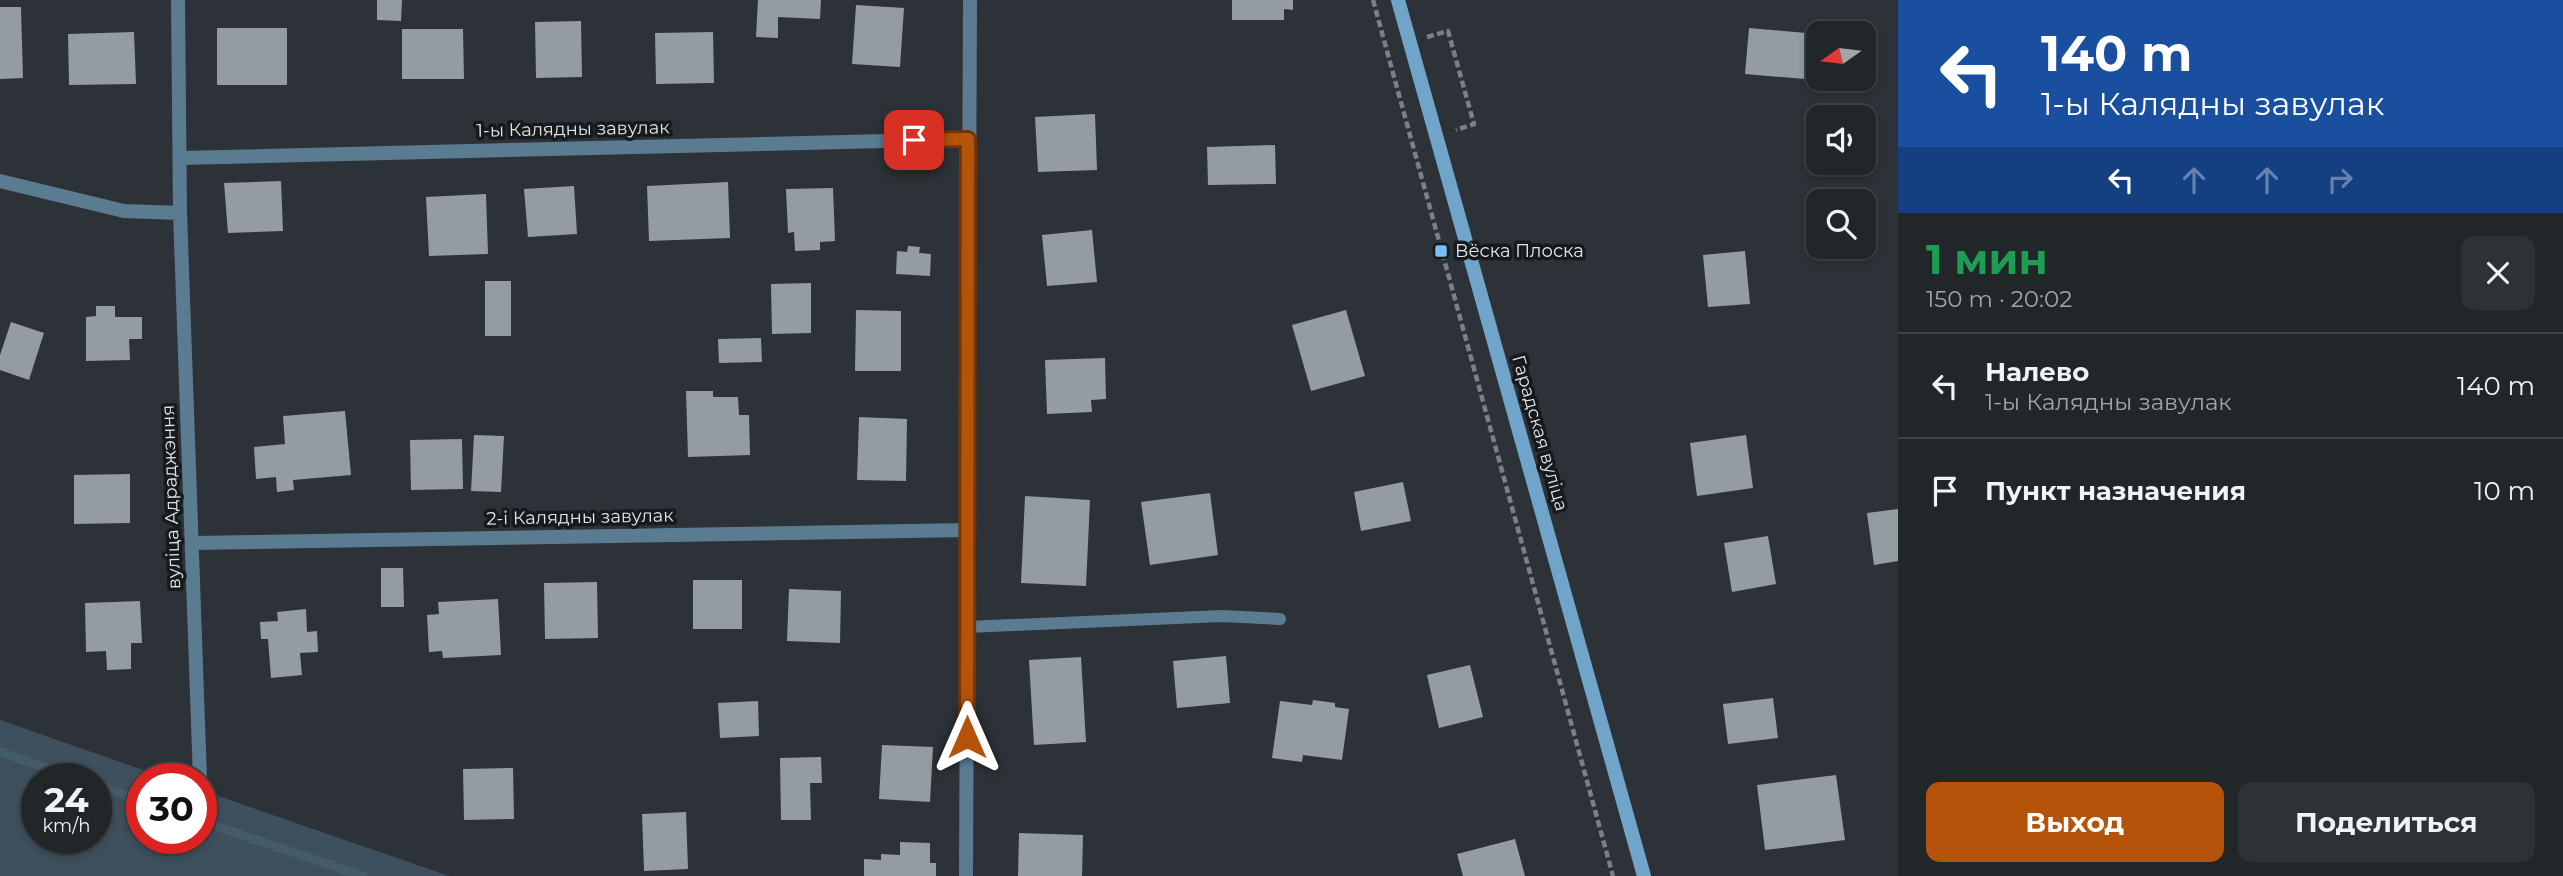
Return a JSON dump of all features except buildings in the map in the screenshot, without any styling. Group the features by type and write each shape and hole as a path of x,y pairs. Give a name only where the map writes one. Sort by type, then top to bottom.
{"main road":[{"name":"Гарадская вуліца","path":"1398,0 1644,876"}],"street":[{"name":"вуліца Адраджэння","path":"178,0 180,213 199,763"},
{"path":"966,876 970,0"},
{"name":"1-ы Калядны завулак","path":"180,158 968,139"},
{"path":"0,181 124,211 180,213"},
{"name":"2-і Калядны завулак","path":"192,543 968,530"}],"lane":[{"path":"968,627 1222,616 1280,619"}],"path":[{"path":"1373,0 1613,876"},
{"path":"1412,144 1474,124 1448,31"}],"shaded area":[{"path":"0,720 126,764 126,854 217,854 217,796 449,876 0,876"}],"waterway":[{"path":"0,752 32,763"},
{"path":"112,791 126,795"},
{"path":"217,826 363,876"}],"place":[{"name":"Вёска Плоска","path":"1441,251"}],"route":[{"path":"914,140 968,139 967,737"}]}
